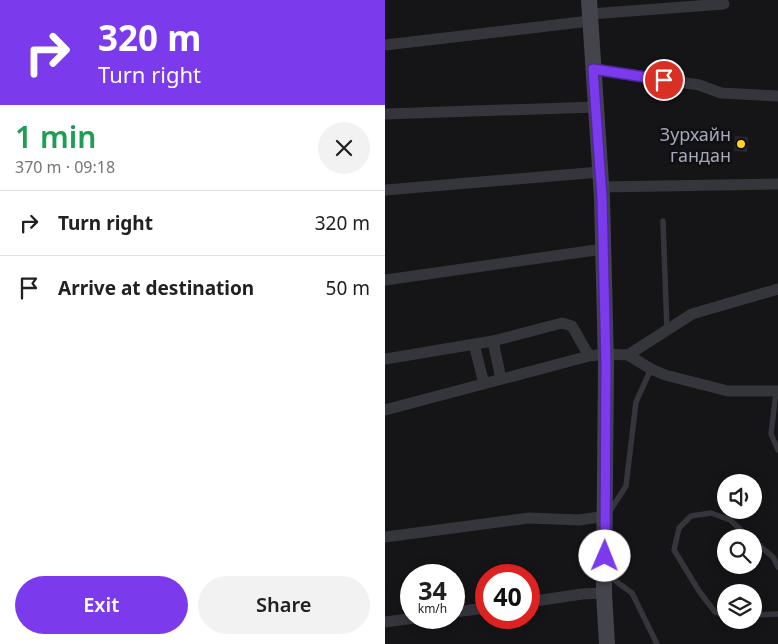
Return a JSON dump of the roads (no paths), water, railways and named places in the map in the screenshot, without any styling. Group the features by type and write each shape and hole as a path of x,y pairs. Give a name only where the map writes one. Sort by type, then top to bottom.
{"street":[{"path":"385,45 589,12 724,4"},
{"path":"589,12 601,179 606,354 604,593 607,644"},
{"path":"593,69 699,86 721,93 778,96"},
{"path":"385,114 596,107"},
{"path":"385,190 601,179 778,184"},
{"path":"385,280 603,249"},
{"path":"627,355 692,314 778,289"},
{"path":"385,358 493,341 562,323 572,326 589,356"},
{"path":"493,341 501,379"},
{"path":"474,344 484,384"},
{"path":"385,410 589,356 606,354 627,355 665,375 728,391 777,392"},
{"path":"385,538 529,518 579,520 606,516"},
{"path":"540,600 582,594 604,593"},
{"path":"385,622 400,620"}],"lane":[{"path":"663,221 667,331"},
{"path":"606,516 618,500 625,486 636,402 651,369"},
{"path":"777,392 771,434 778,450"},
{"path":"717,613 699,591 674,550 679,528 691,516 711,513 730,520 740,529"},
{"path":"762,547 773,557 778,567"},
{"path":"605,573 633,593 657,644"},
{"path":"762,615 778,614"}],"place":[{"name":"Зурхайн гандан","path":"741,144"}]}
